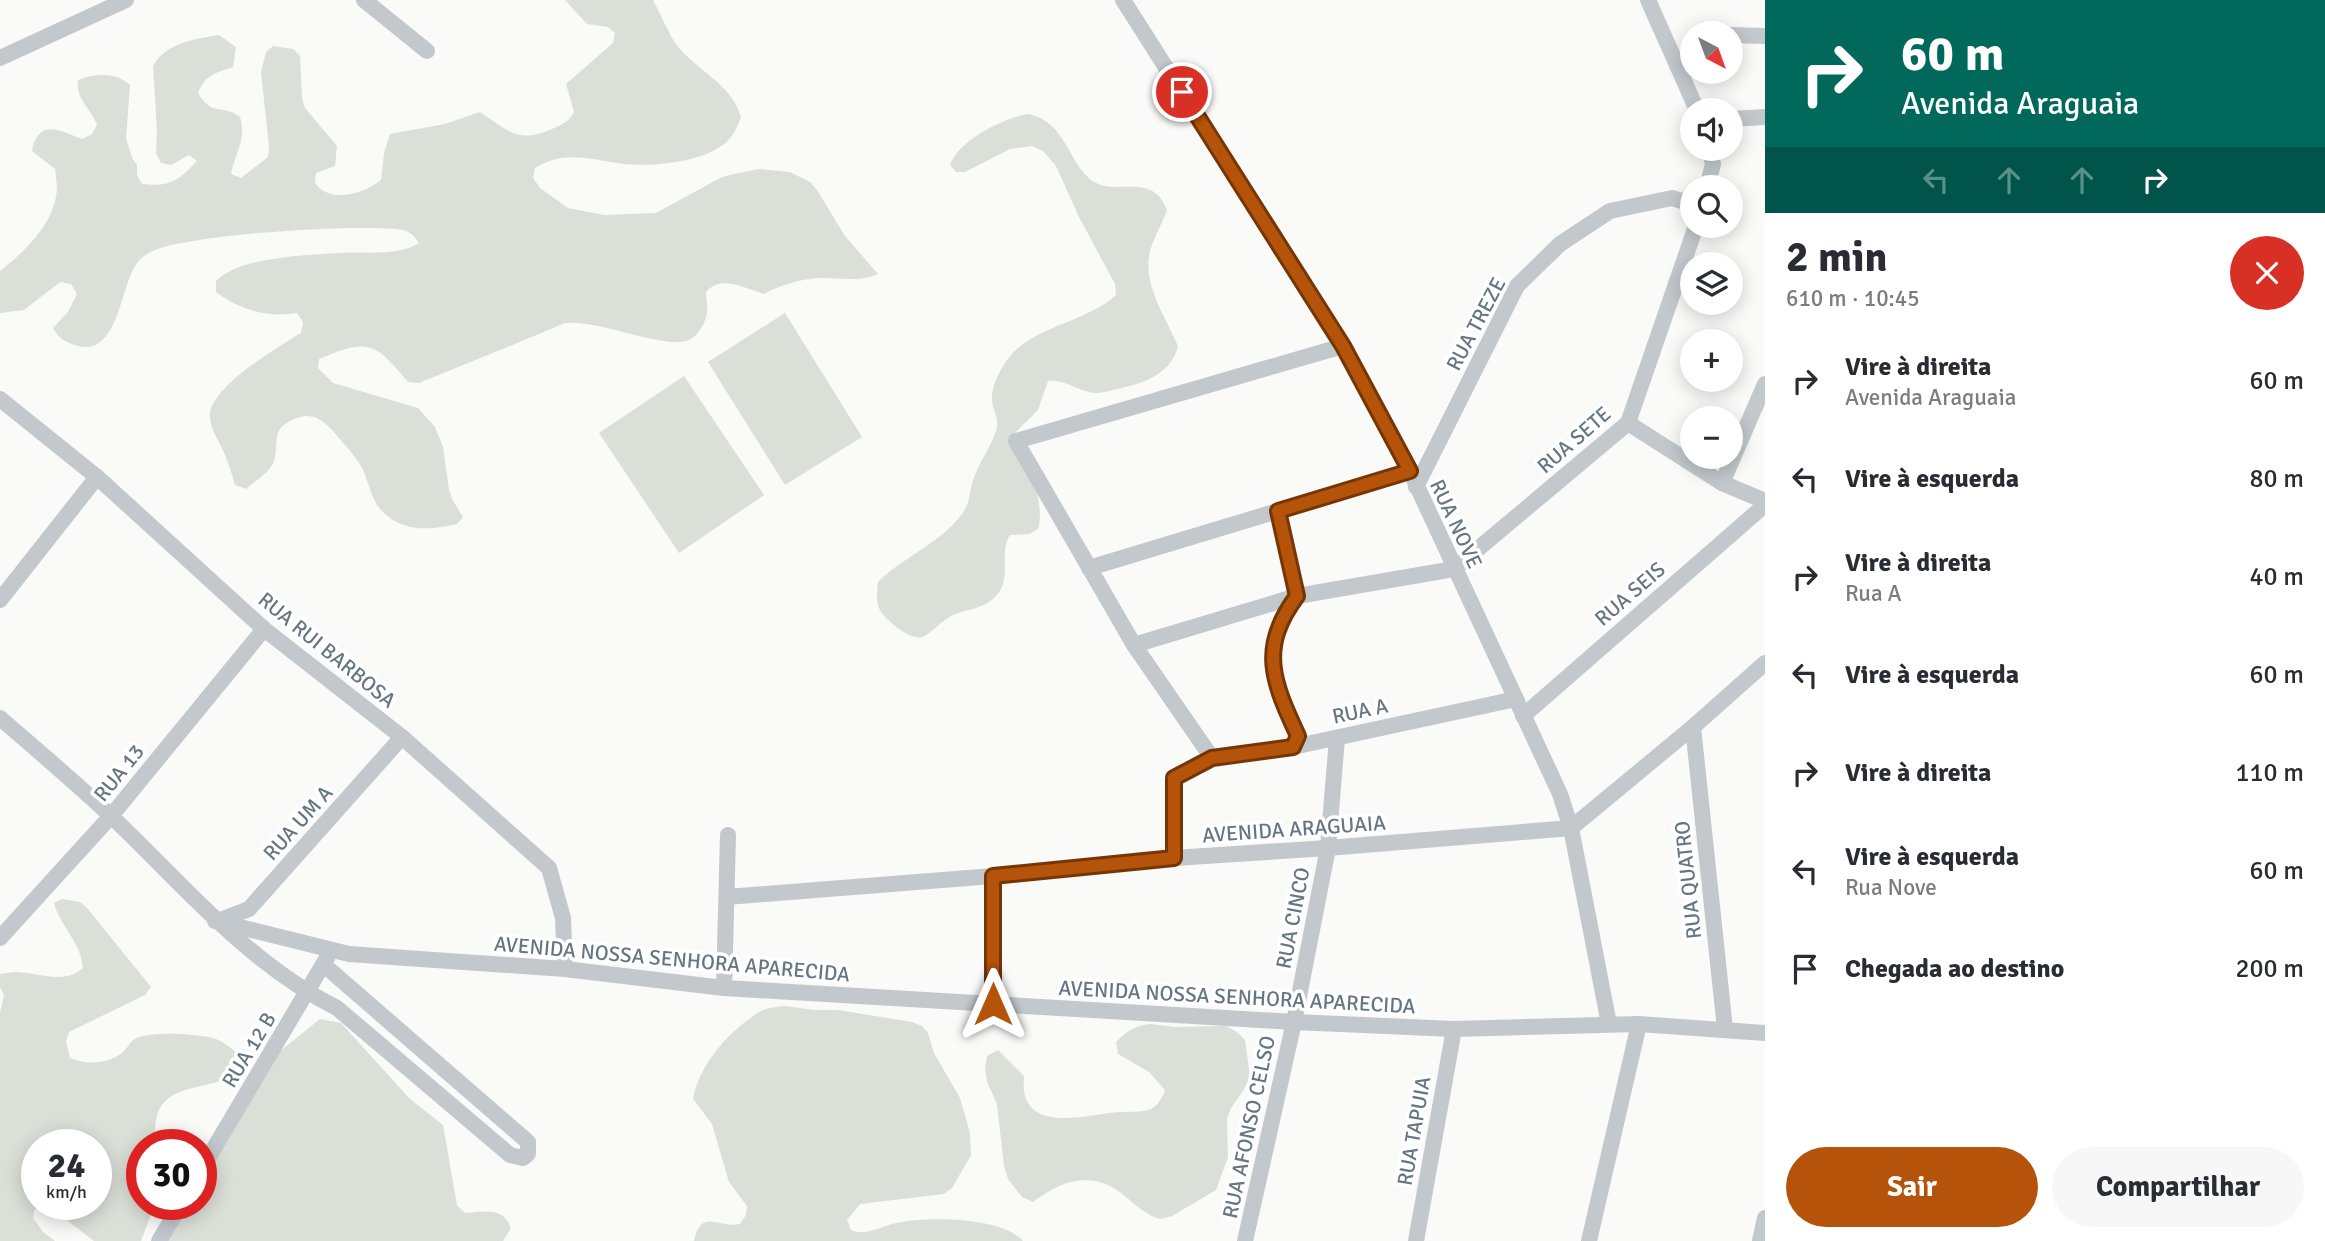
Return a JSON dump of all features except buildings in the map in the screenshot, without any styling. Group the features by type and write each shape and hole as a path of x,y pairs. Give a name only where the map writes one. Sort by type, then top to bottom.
{"street":[{"path":"0,58 126,0"},
{"path":"364,0 427,51"},
{"name":"RUA NOVE","path":"1123,0 1343,346 1413,479 1560,794 1571,828"},
{"path":"1648,0 1692,98"},
{"path":"1743,35 1765,36"},
{"path":"1743,118 1765,117"},
{"name":"RUA TREZE","path":"1413,479 1517,286 1560,244 1610,211 1672,198 1680,200"},
{"name":"RUA SETE","path":"1454,569 1628,424 1692,238"},
{"path":"1212,758 1134,645 1016,441 1343,346"},
{"path":"1722,483 1765,384"},
{"name":"RUA RUI BARBOSA","path":"0,399 97,477 264,629 402,737 549,868 563,918 565,969"},
{"path":"1628,424 1722,483 1765,503"},
{"path":"0,600 97,477"},
{"path":"1089,568 1278,511 1413,479"},
{"name":"RUA SEIS","path":"1523,716 1765,503"},
{"path":"1278,511 1297,596"},
{"path":"1134,645 1297,596 1454,569"},
{"path":"1293,747 1298,736 1277,691 1272,649 1285,611 1297,596"},
{"name":"RUA 13","path":"0,938 111,817 264,629"},
{"path":"1609,1024 1571,828 1693,727 1765,663"},
{"name":"RUA A","path":"1174,858 1174,778 1212,758 1293,747 1516,699"},
{"path":"0,718 111,817 215,922 307,993 337,1008 510,1155 523,1158 528,1154 528,1142 328,958"},
{"name":"RUA QUATRO","path":"1693,727 1726,1029"},
{"name":"RUA UM A","path":"215,922 249,909 402,737"},
{"name":"RUA CINCO","path":"1294,1022 1328,848 1337,738"},
{"name":"AVENIDA ARAGUAIA","path":"727,897 993,876 1174,858 1571,828"},
{"path":"724,988 727,835"},
{"path":"993,876 993,1004"},
{"name":"AVENIDA NOSSA SENHORA APARECIDA","path":"215,922 328,958 565,969 724,988 1454,1029 1639,1024 1765,1033"},
{"name":"RUA 12 B","path":"217,1143 328,958"},
{"name":"RUA AFONSO CELSO","path":"1245,1241 1294,1022"},
{"path":"1589,1241 1639,1024"},
{"name":"RUA TAPUIA","path":"1416,1241 1454,1029"},
{"path":"1760,1241 1765,1218"},
{"path":"159,1241 171,1220"}],"shaded area":[{"path":"565,0 653,0 676,44 722,86 737,106 741,118 732,135 722,145 710,152 681,161 636,165 568,157 546,162 535,168 533,178 540,188 568,208 604,215 656,213 722,177 759,169 790,172 810,182 817,190 845,236 878,274 856,279 803,280 764,294 733,284 719,284 706,292 706,318 698,332 689,340 664,341 595,325 565,323 419,383 408,382 387,359 370,348 349,348 319,359 318,368 333,383 418,408 435,427 443,447 449,490 463,517 457,524 437,528 408,526 382,511 375,502 357,460 333,431 321,421 309,416 294,419 281,428 273,464 264,474 246,489 235,485 210,419 214,403 222,392 248,368 301,333 303,322 297,313 264,313 235,304 216,292 216,281 226,273 256,262 310,255 401,250 419,243 408,232 383,228 314,229 195,240 166,246 147,254 137,263 110,330 102,340 92,346 78,346 66,341 53,328 68,312 77,294 71,284 60,282 24,310 0,313 0,271 26,248 42,229 56,197 55,169 32,151 35,140 45,130 51,129 82,139 92,134 97,125 81,98 78,80 105,75 130,85 126,138 137,165 137,175 142,184 167,183 179,178 197,161 189,155 171,165 161,163 156,153 153,66 173,47 219,35 236,47 233,67 208,78 198,93 203,101 213,108 240,117 241,139 231,174 241,178 268,157 261,72 266,52 273,46 293,49 300,56 305,108 337,146 335,166 316,173 315,183 329,193 347,195 357,193 381,180 384,153 390,134 445,124 480,112 507,130 522,135 540,133 568,120 574,112 566,84 613,43 615,33 608,27 587,24"},
{"path":"1029,114 1051,125 1076,163 1091,180 1111,187 1143,188 1160,198 1167,210 1152,245 1148,268 1153,291 1178,346 1163,370 1128,387 1096,393 1048,381 1038,410 1015,433 1037,494 1040,518 1038,529 1029,534 1010,535 1005,550 1004,581 996,596 981,606 953,615 922,637 911,636 891,623 879,608 878,582 940,536 966,508 975,475 996,431 992,395 994,384 1007,360 1030,339 1090,312 1116,295 1115,284 1079,217 1056,166 1043,151 1032,146 1010,149 965,172 956,172 950,165 962,147 972,139 996,125"},
{"path":"785,313 862,437 785,485 708,362"},
{"path":"684,376 764,495 679,553 599,433"},
{"path":"62,899 80,902 151,987 145,995 69,1032 66,1042 70,1058 90,1062 104,1061 122,1053 137,1038 154,1034 175,1034 217,1039 230,1047 243,1061 243,1070 238,1075 191,1088 168,1099 160,1109 156,1129 126,1129 126,1220 149,1220 141,1241 94,1241 67,1220 112,1220 112,1129 21,1129 21,1220 34,1220 43,1232 55,1241 0,1241 0,1013 4,995 0,987 0,974 17,972 60,977 76,973 83,968 75,942 54,903"},
{"path":"785,1006 838,1010 922,1026 960,1098 970,1133 971,1155 952,1188 944,1194 860,1204 847,1220 851,1230 867,1232 906,1221 961,1220 998,1227 1023,1241 694,1241 697,1231 706,1222 740,1224 746,1215 747,1206 729,1182 712,1124 693,1099 696,1086 710,1060 740,1026 763,1010"},
{"path":"320,1019 341,1023 410,1099 443,1125 457,1205 465,1213 492,1212 503,1216 511,1228 503,1241 165,1241 176,1220 217,1220 217,1147 279,1052"},
{"path":"1150,1024 1175,1027 1226,1026 1245,1040 1250,1076 1227,1119 1228,1157 1216,1190 1172,1216 1160,1219 1146,1213 1110,1186 1089,1180 1070,1182 1033,1202 1022,1197 1008,1179 1004,1166 997,1104 987,1082 987,1056 998,1050 1024,1076 1024,1094 1030,1106 1039,1113 1065,1118 1143,1111 1157,1105 1165,1090 1149,1072 1118,1054 1116,1042 1131,1030"}],"route":[{"path":"993,1004 993,876 1174,858 1174,778 1212,758 1293,747 1298,736 1277,691 1272,649 1285,611 1297,596 1278,511 1410,471 1343,346 1182,92"}]}
